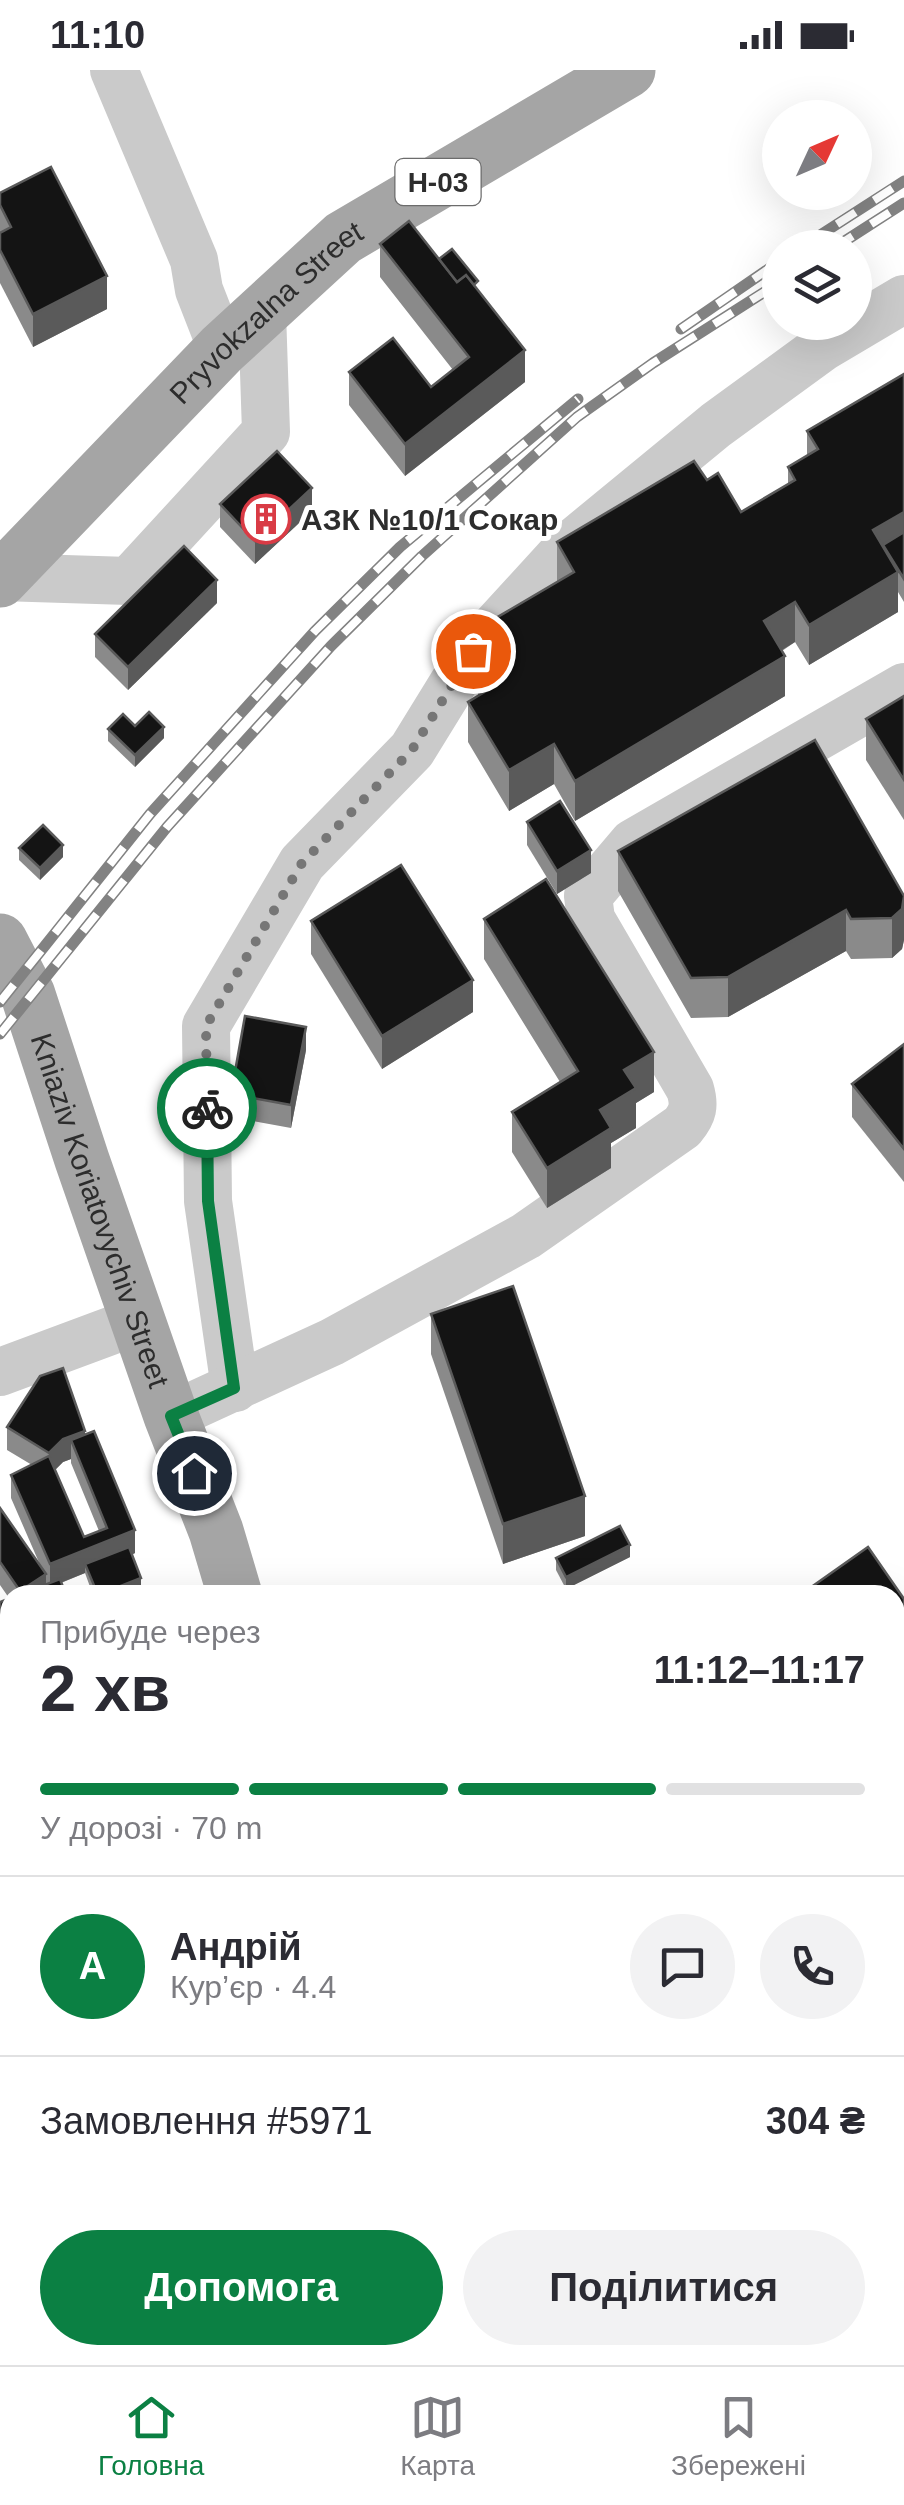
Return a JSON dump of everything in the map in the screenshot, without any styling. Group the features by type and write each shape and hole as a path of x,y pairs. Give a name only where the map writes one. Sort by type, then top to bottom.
{"main road":[{"name":"Pryvokzalna Street","path":"1,578 222,349 344,238 628,70"},
{"name":"Kniaziv Koriatovychiv Street","path":"0,941 28,996 232,1585"}],"street":[{"path":"114,70 194,260 199,290 222,349"},
{"path":"234,1388 208,1201 206,1026 302,863 412,750 473,651 570,545 716,425 823,347 904,299"},
{"path":"1,578 129,581 266,432 262,312"},
{"path":"171,1416 332,1342 526,1236 682,1127 691,1116 694,1103 690,1089 591,920 588,896 633,843 904,688"},
{"path":"0,1372 140,1320"}],"building":[{"path":"51,167 107,276 33,314 0,250 0,233 11,227 0,205 0,193"},
{"path":"409,221 457,282 466,275 525,350 405,444 349,372 393,338 431,387 469,357 380,244"},
{"path":"452,249 478,281 474,285 466,275 457,282 439,259"},
{"path":"904,374 904,512 873,530 898,572 809,625 795,602 764,621 785,656 575,781 554,744 509,770 468,702 486,691 478,679 506,662 484,625 574,572 557,542 694,461 707,480 718,473 741,512 795,480 788,467 818,449 807,431"},
{"path":"277,451 312,488 255,541 220,504"},
{"path":"904,532 904,579 883,545"},
{"path":"184,546 217,580 128,667 95,634"},
{"path":"904,696 904,780 866,719"},
{"path":"149,712 164,727 135,755 108,729 123,714 135,726"},
{"path":"815,740 904,896 902,909 892,918 851,919 846,910 728,977 691,978 618,851"},
{"path":"560,801 591,850 557,871 527,822"},
{"path":"43,825 63,845 40,868 19,848"},
{"path":"401,865 473,980 382,1036 311,921"},
{"path":"546,879 654,1052 624,1070 636,1088 600,1110 611,1128 547,1168 512,1112 578,1071 484,919"},
{"path":"245,1016 306,1027 291,1105 231,1094"},
{"path":"904,1044 904,1149 852,1084"},
{"path":"513,1286 585,1496 503,1524 431,1314"},
{"path":"63,1368 85,1431 63,1439 49,1453 7,1427 40,1376"},
{"path":"94,1431 135,1530 50,1564 11,1475 49,1456 84,1537 107,1528 71,1440"},
{"path":"0,1508 46,1574 29,1585 16,1585 0,1562"},
{"path":"620,1526 630,1545 566,1577 556,1558"},
{"path":"129,1547 141,1578 123,1585 94,1585 85,1564"},
{"path":"868,1547 894,1585 814,1585"}],"railway":[{"path":"828,230 904,181"},
{"path":"862,230 904,203"},
{"path":"681,329 762,273"},
{"path":"0,1034 167,827 331,646 422,556 577,417 762,293"},
{"path":"0,1002 150,814 315,631 400,547 578,399"}],"way so far":[{"path":"207,1108 206,1026 302,863 412,750 473,651"}],"place":[{"name":"АЗК №10/1 Сокар","path":"266,519"}],"route":[{"path":"194,1473 171,1416 234,1388 208,1201 207,1108"}]}
